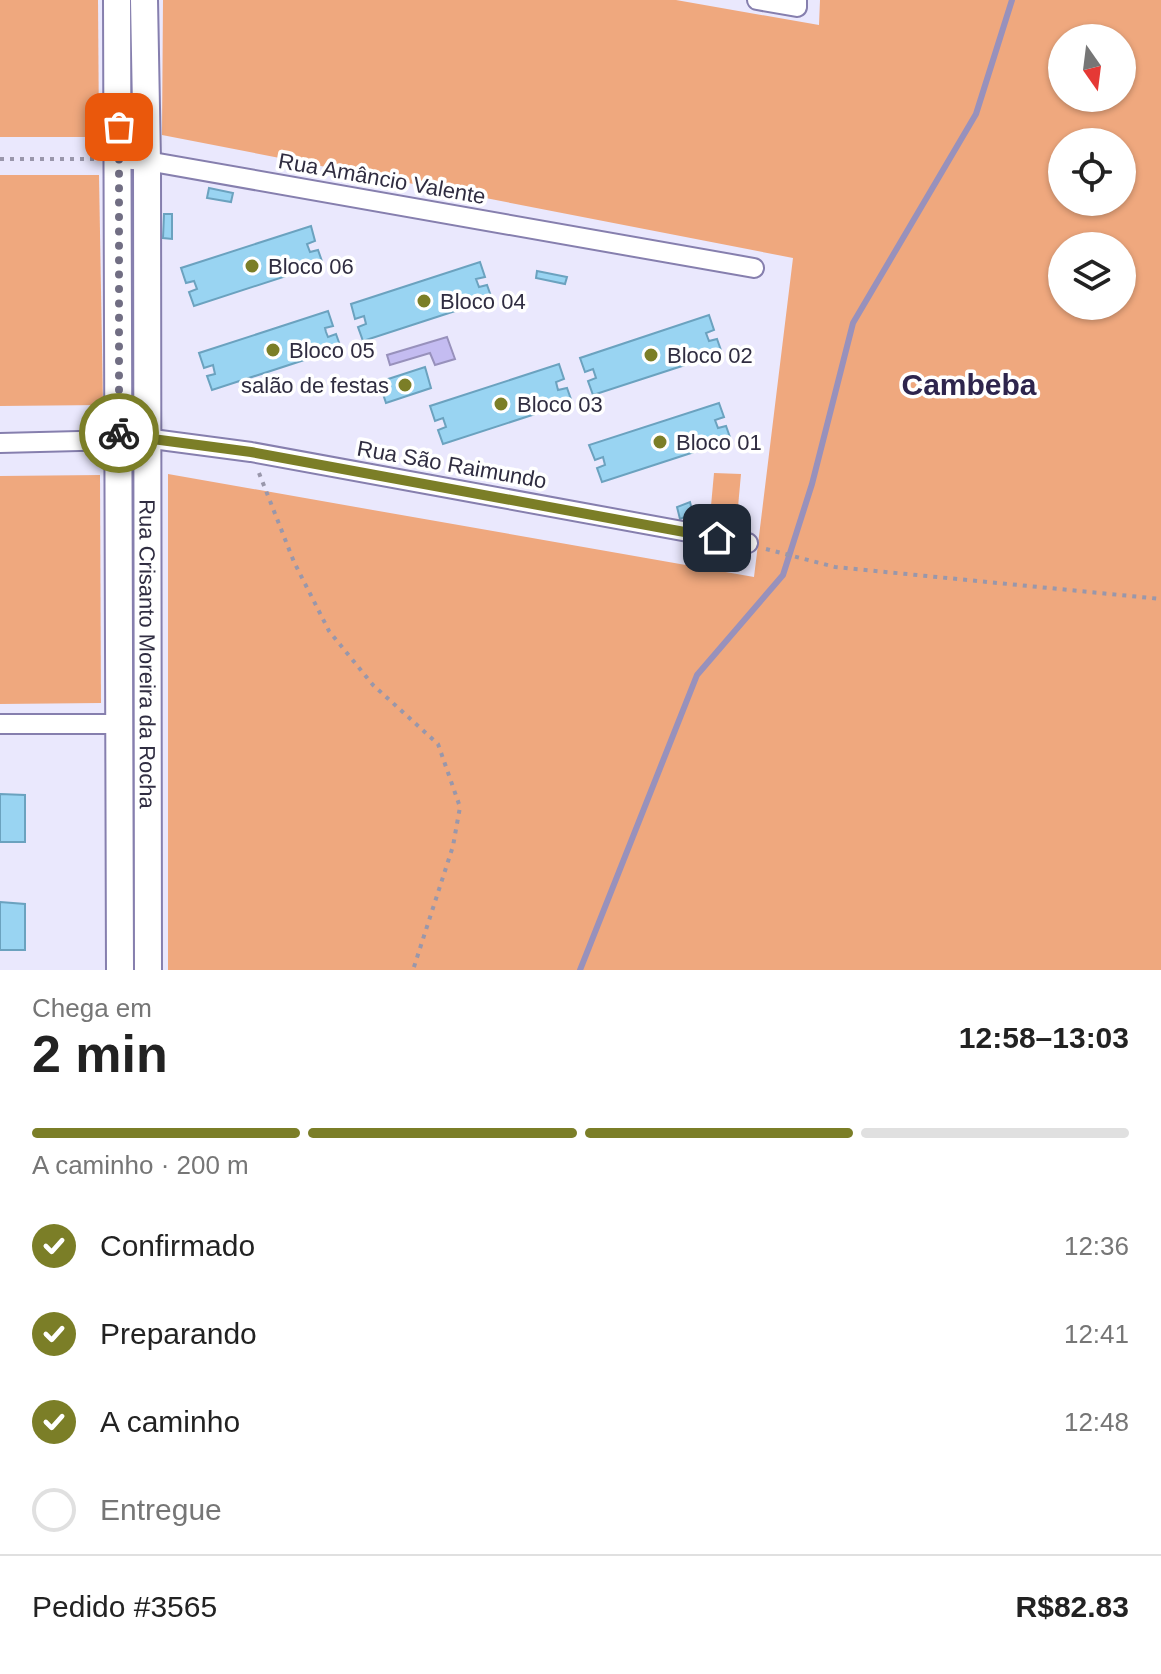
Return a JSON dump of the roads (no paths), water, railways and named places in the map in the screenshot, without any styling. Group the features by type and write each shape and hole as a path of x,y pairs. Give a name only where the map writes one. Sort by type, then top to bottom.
{"main road":[{"name":"Rua Crisanto Moreira da Rocha","path":"117,0 120,970"},
{"name":"Rua Crisanto Moreira da Rocha","path":"144,0 148,970"},
{"path":"119,440 145,438"},
{"path":"119,724 148,724"}],"street":[{"path":"757,0 797,4"},
{"name":"Rua Amâncio Valente","path":"119,159 147,161 754,268"},
{"name":"Rua São Raimundo","path":"145,438 251,452 753,545"},
{"path":"0,443 119,440"},
{"path":"0,724 119,724"}],"waterway":[{"path":"580,970 697,675 783,575 812,484 853,323 976,114 1012,0"}],"place":[{"name":"Bloco 06","path":"252,266"},
{"name":"Bloco 04","path":"424,301"},
{"name":"Bloco 05","path":"273,350"},
{"name":"Bloco 02","path":"651,355"},
{"name":"salão de festas","path":"405,385"},
{"name":"Bloco 03","path":"501,404"},
{"name":"Bloco 01","path":"660,442"}],"district":[{"name":"Cambeba","path":"969,385"}]}
